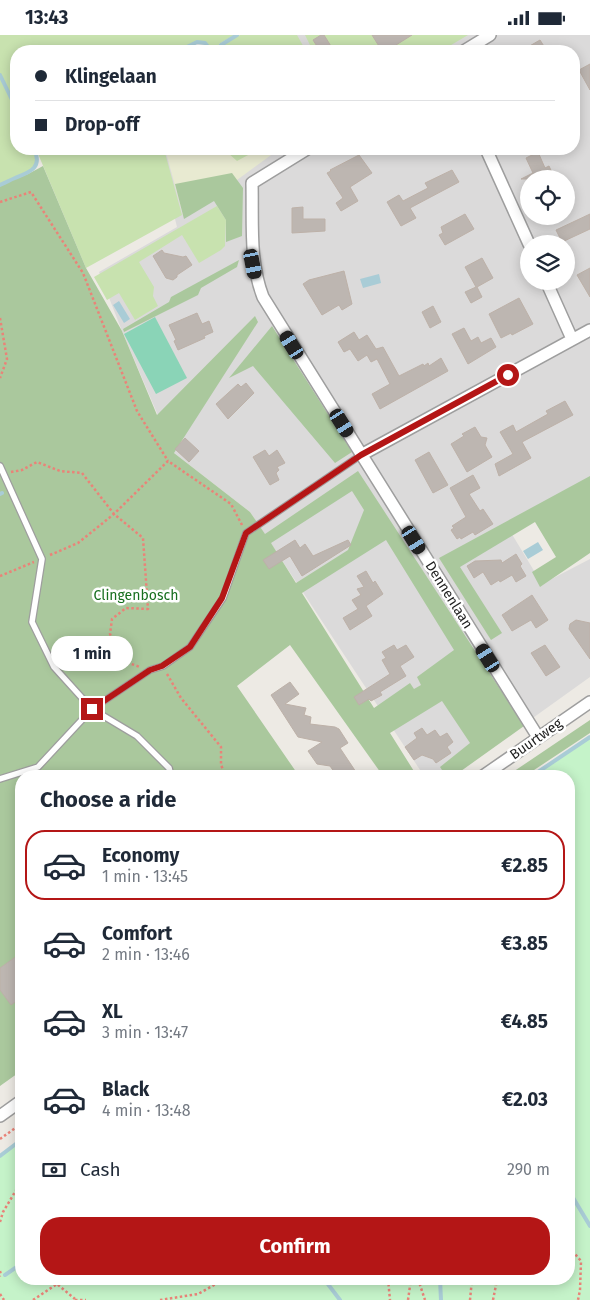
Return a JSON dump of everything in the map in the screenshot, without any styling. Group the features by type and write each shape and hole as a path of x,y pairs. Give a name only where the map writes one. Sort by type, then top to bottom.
{"street":[{"path":"474,45 490,35"},
{"name":"Dennenlaan","path":"297,155 252,183 253,264 263,297 538,737"},
{"path":"489,155 525,235"},
{"path":"550,290 572,339"},
{"path":"361,455 590,330"},
{"name":"Buurtweg","path":"491,770 590,702"},
{"path":"0,1117 15,1106"}],"lane":[{"path":"28,770 38,767 92,709 150,670 162,666 190,647 222,598 246,533 361,455"},
{"path":"0,466 42,559 32,622 54,667 92,709 137,737 170,770"},
{"path":"0,779 15,774"}],"path":[{"path":"0,202 31,193 83,273 137,411 168,461 230,503 246,533"},
{"path":"0,318 8,359 0,378"},
{"path":"0,575 78,543 114,514 168,461"},
{"path":"3,473 22,470 37,462 60,471 82,473 114,514 143,538 148,609 126,608 112,619 110,634 123,661 150,670"},
{"path":"162,666 181,698 221,747 221,765 223,770"},
{"path":"0,1139 15,1128"},
{"path":"0,1222 3,1212 15,1192"},
{"path":"575,1254 581,1261 578,1300"},
{"path":"0,1271 0,1276"},
{"path":"33,1300 56,1285"},
{"path":"58,1285 75,1300 86,1300"},
{"path":"160,1300 198,1294 214,1285"},
{"path":"389,1285 390,1300"},
{"path":"408,1300 410,1285"},
{"path":"420,1285 425,1300"},
{"path":"470,1300 471,1285"},
{"path":"493,1300 496,1285"},
{"path":"0,1294 4,1300"}],"shaded area":[{"path":"292,35 590,35 590,491 510,531 542,584 590,559 590,677 460,770 420,770 250,512 174,453 99,272 177,227 159,155 580,155 580,45 298,45"}],"green space":[{"path":"0,35 234,35 220,45 208,45 206,42 197,41 188,45 10,45 10,155 36,155 37,161 34,168 30,171 0,185"},
{"path":"240,35 297,35 303,45 222,45"},
{"path":"305,35 468,35 451,45 310,45"},
{"path":"39,155 166,155 182,215 86,268"},
{"path":"167,155 271,155 237,180 183,215"},
{"path":"230,155 248,155 237,161"},
{"name":"Clingenbosch","path":"43,166 86,268 122,331 157,415 255,316 258,322 174,453 250,512 265,534 358,471 524,726 462,770 442,770 440,767 470,743 442,701 390,733 413,770 379,770 290,645 237,686 295,770 15,770 15,1075 0,1086 0,185","holes":["352,491 364,510 348,550 296,583 271,543","386,540 454,650 417,677 421,685 414,689 410,683 374,708 302,593"]},
{"path":"232,173 243,188 242,236 226,242 226,220 214,201 184,219 175,184"},
{"path":"217,206 226,220 225,246 221,250 199,263 182,235 139,262 154,287 153,296 158,306 135,320 119,293 107,300 94,277"},
{"path":"239,260 237,267 201,288 198,295 124,332 123,329 169,302 171,297"},
{"path":"155,317 187,378 156,394 124,334"},
{"path":"272,326 352,452 335,463 253,366 229,378"},
{"path":"590,476 590,553 540,587 532,572 556,557 535,522 460,567 502,633 491,640 439,558"},
{"path":"590,720 590,733 534,770 516,770"},
{"path":"590,737 590,1300 0,1300 0,1156 15,1145 15,1285 575,1285 575,770 541,770"}],"water":[{"path":"379,274 381,283 363,288 360,279"},
{"path":"119,301 130,319 124,323 113,305"},
{"path":"538,542 543,550 528,559 523,551"}],"building":[{"path":"324,35 330,45 316,45 313,40"},
{"path":"372,35 412,35 396,45 378,45"},
{"path":"540,40 543,45 531,45"},
{"path":"590,64 590,90 580,72 580,69"},
{"path":"359,155 372,173 350,187 358,201 341,211 336,203 343,198 327,173"},
{"path":"532,155 539,155 545,168 549,166 551,170 532,170 526,158"},
{"path":"452,170 459,182 410,208 416,218 401,226 387,202 399,195 403,201 428,188 425,183"},
{"path":"303,207 303,219 325,219 325,231 292,233 292,208"},
{"path":"465,214 474,229 445,245 439,235 443,233 441,227"},
{"path":"590,214 590,229 575,236 558,235 556,230 567,225 575,225 575,221"},
{"path":"162,250 164,253 186,256 192,265 173,280 166,278 153,256"},
{"path":"482,258 493,278 477,287 482,297 471,303 465,292 476,287 465,267"},
{"path":"590,268 590,297 577,275"},
{"path":"344,271 352,304 342,310 339,305 322,315 303,284 309,280"},
{"path":"519,298 533,324 512,335 511,333 501,338 489,314"},
{"path":"433,306 441,322 430,328 422,312"},
{"path":"197,313 202,324 209,321 213,332 204,336 205,338 178,350 174,341 176,340 169,325"},
{"path":"464,328 471,341 478,337 481,343 491,338 496,347 468,364 452,334"},
{"path":"354,332 359,340 367,335 376,349 383,347 399,376 423,364 424,366 428,363 429,366 441,358 448,371 380,409 372,394 390,384 377,359 371,362 367,355 358,361 350,349 344,352 338,342"},
{"path":"246,383 254,393 228,419 216,404 238,384 241,387"},
{"path":"565,401 573,415 522,442 531,458 499,476 495,464 513,454 500,432 513,425 516,432 548,414 546,411"},
{"path":"475,427 481,437 487,438 485,445 492,457 467,472 451,444 464,436 462,434"},
{"path":"185,438 199,451 189,462 175,449"},
{"path":"265,450 269,456 277,450 285,463 277,467 279,470 276,473 279,480 270,485 253,457"},
{"path":"429,452 448,485 433,493 415,460"},
{"path":"473,475 480,488 469,494 480,511 483,509 493,524 475,535 473,532 461,539 460,537 457,539 451,530 454,528 452,526 466,517 450,488"},
{"path":"295,540 300,548 305,544 313,556 348,540 351,545 302,576 290,556 269,569 263,560"},
{"path":"516,554 526,576 516,582 512,575 491,585 483,572 474,578 467,566 475,561 501,560 502,563"},
{"path":"366,571 373,583 375,581 383,594 366,606 372,616 350,630 343,618 358,609 352,600 361,595 357,589 364,587 357,576"},
{"path":"532,595 548,620 536,628 531,620 512,631 502,615"},
{"path":"576,620 590,623 590,659 569,629 570,624"},
{"path":"394,645 397,650 406,645 414,657 400,666 406,676 380,692 382,695 371,701 369,699 359,705 354,697 390,674 382,660 386,658 382,652"},
{"path":"545,645 560,667 546,676 531,653"},
{"path":"290,682 299,694 285,704 306,708 304,715 311,717 310,724 339,729 348,743 340,748 355,770 333,770 330,766 317,764 308,751 322,742 298,737 271,695"},
{"path":"422,728 427,735 435,730 440,737 447,733 453,742 447,747 451,753 436,763 433,759 422,755 414,760 405,747 417,738 414,733"},
{"path":"15,957 15,1002 11,1005 0,990 0,968"}],"waterway":[{"path":"221,45 237,35"},
{"path":"191,45 197,42 206,45"},
{"path":"0,75 10,96"},
{"path":"0,185 26,174 34,168 37,161 36,155"},
{"path":"541,770 590,737"},
{"path":"0,1156 15,1145"},
{"path":"575,1201 590,1226"},
{"path":"5,1275 15,1268"},
{"path":"329,1285 340,1300"},
{"path":"440,1285 441,1300"}],"route":[{"path":"92,709 150,670 162,666 190,647 222,598 246,533 361,455 508,375"}]}
